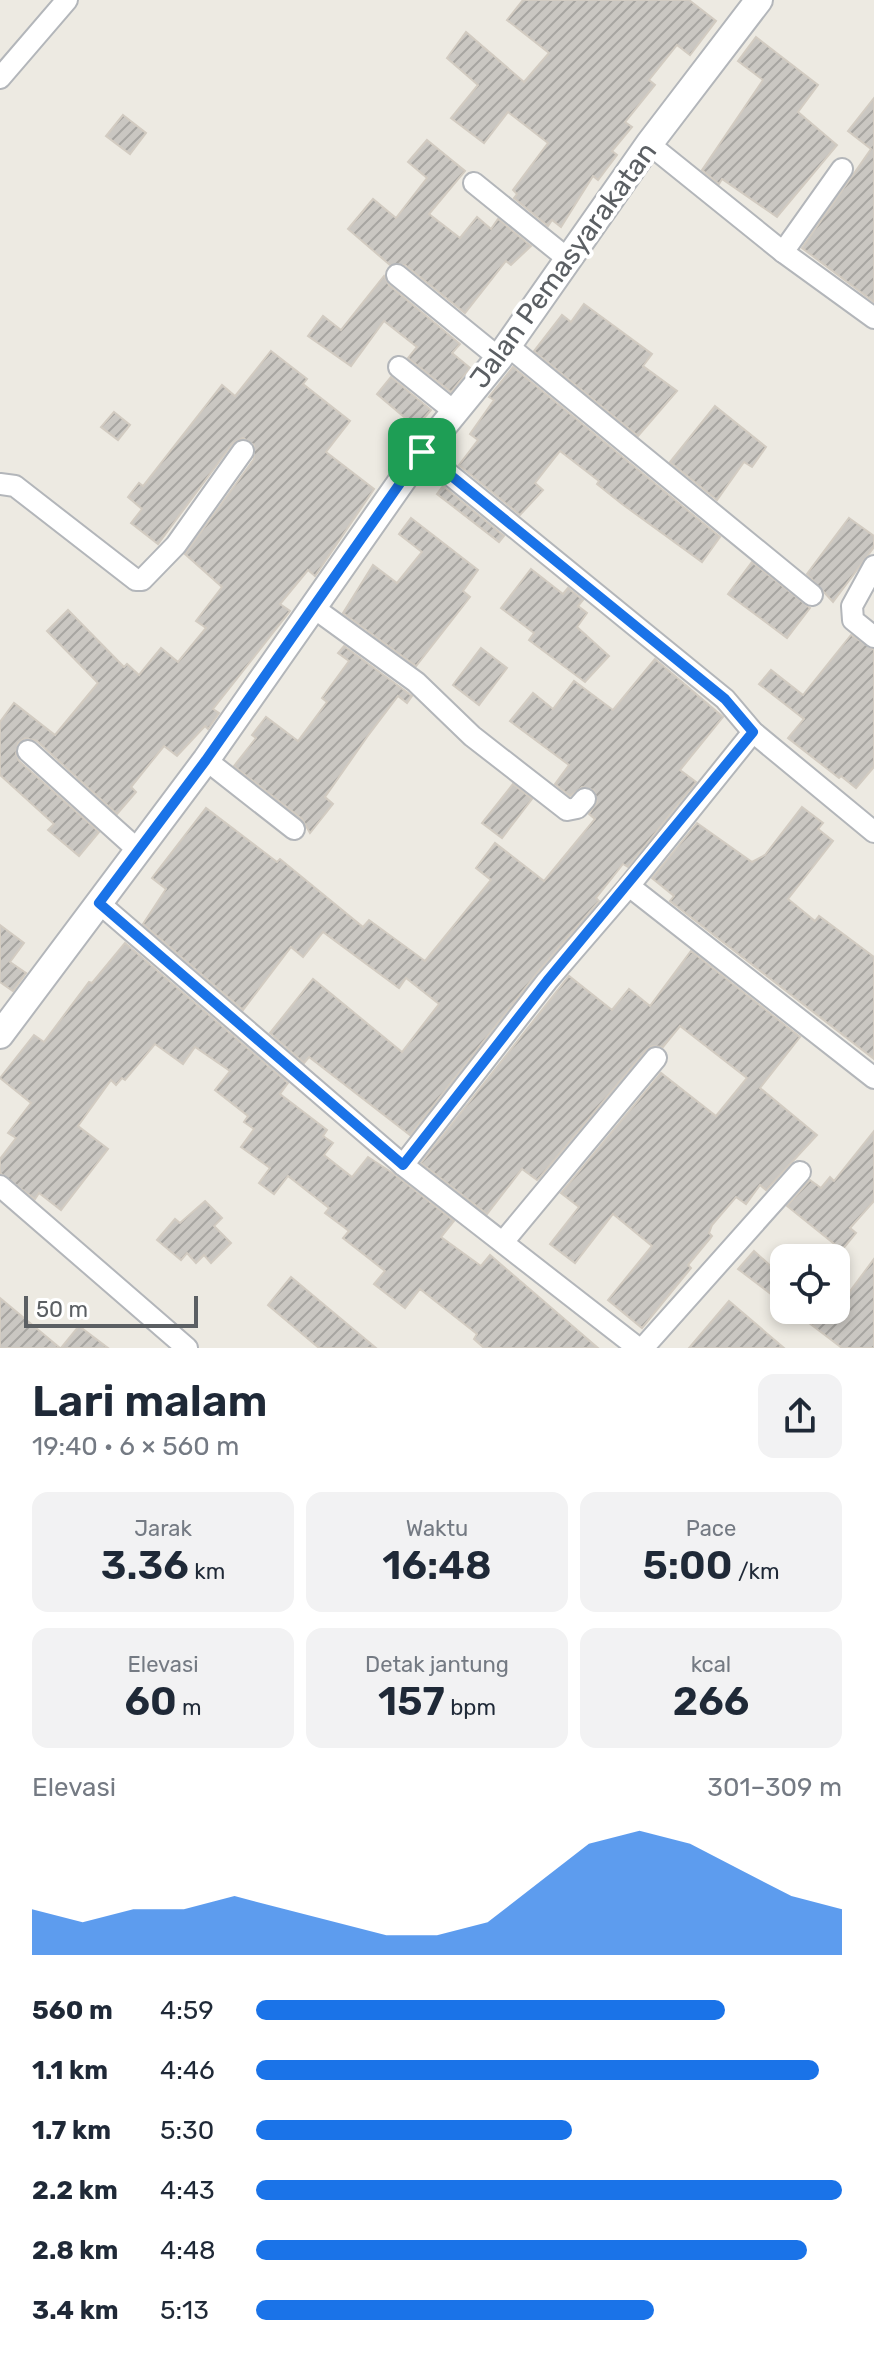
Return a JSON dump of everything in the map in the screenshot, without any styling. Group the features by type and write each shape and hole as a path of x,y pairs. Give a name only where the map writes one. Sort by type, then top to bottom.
{"street":[{"path":"0,78 67,0"},
{"name":"Jalan Pemasyarakatan","path":"0,1035 206,760 422,452 504,352 649,144 759,0"},
{"path":"649,144 783,252 874,318"},
{"path":"783,252 842,169"},
{"path":"474,183 568,259"},
{"path":"397,275 504,352 812,595"},
{"path":"399,367 455,412"},
{"path":"0,484 15,486 136,580 142,580 176,545 243,451"},
{"path":"422,452 725,699 753,732 874,832"},
{"path":"874,566 852,606 853,620 874,637"},
{"path":"314,608 416,682 472,736 567,810 577,808 585,799"},
{"path":"403,1165 547,981 629,886 753,732"},
{"path":"28,751 138,850"},
{"path":"206,760 294,829"},
{"path":"629,886 874,1078"},
{"path":"99,903 403,1165 640,1348 800,1172"},
{"path":"503,1242 656,1058"},
{"path":"0,1186 187,1348"}],"building":[{"path":"523,0 689,0 716,21 690,55 677,45 649,80 655,85 625,122 632,127 612,151 617,155 598,180 593,176 561,227 552,220 548,226 514,198 517,194 513,190 548,143 508,112 484,143 451,118 478,85 447,58 466,32 524,82 549,53 507,20"},
{"path":"756,37 818,85 798,112 837,145 777,217 722,179 719,184 702,170 763,80 738,61"},
{"path":"874,98 874,302 802,248 871,149 848,131"},
{"path":"123,115 146,133 130,154 106,136"},
{"path":"427,140 465,171 429,214 460,238 477,217 491,229 498,219 531,246 511,265 506,261 465,313 405,265 390,265 348,229 373,199 396,218 427,178 408,162"},
{"path":"384,276 389,285 460,344 452,353 470,368 451,392 408,358 417,347 384,321 351,366 308,336 323,316 341,330"},
{"path":"584,304 652,354 643,366 677,391 638,436 534,351 562,315 571,322"},
{"path":"271,351 307,379 303,384 350,421 326,452 374,489 315,576 308,570 280,604 290,611 213,709 219,713 208,729 205,726 177,756 164,746 131,787 136,792 117,814 37,741 25,738 18,743 16,754 19,761 99,832 79,856 48,830 54,824 0,775 0,722 14,703 55,735 98,683 47,631 68,610 124,667 127,664 139,675 161,648 178,662 206,628 196,621 222,587 185,554 254,459 254,445 243,438 233,443 158,544 131,523 142,509 128,497 139,483 143,486 222,385 235,396"},
{"path":"513,367 720,537 702,562 622,504 597,484 599,481 560,451 535,483 543,490 520,515 459,465 478,440 470,434 494,400 489,397"},
{"path":"391,377 431,410 416,427 377,394"},
{"path":"715,406 766,447 752,467 744,462 717,500 670,462"},
{"path":"114,412 130,425 118,440 101,427"},
{"path":"443,486 504,536 499,542 437,494"},
{"path":"411,518 478,570 463,591 470,597 416,666 343,613 373,565 397,583 422,552 399,534"},
{"path":"849,518 874,536 874,547 833,602 807,574"},
{"path":"752,562 810,608 787,638 728,594"},
{"path":"531,569 563,594 568,588 583,600 578,606 587,613 577,627 609,656 585,682 529,640 534,633 501,608"},
{"path":"851,635 874,650 874,767 856,788 788,738 804,719 759,684 771,670 803,695"},
{"path":"344,646 412,696 407,703 398,696 367,737 325,797 333,804 310,833 302,819 234,766 256,738 252,735 266,717 298,741 327,702 322,698 349,661 338,653"},
{"path":"481,648 507,668 479,705 453,685"},
{"path":"655,659 723,717 680,770 696,782 628,867 623,864 596,898 599,901 537,973 410,1135 309,1057 304,1063 270,1033 313,979 402,1052 439,1004 406,978 399,988 323,932 303,957 291,947 243,1010 143,924 166,889 152,878 206,808 277,862 280,859 363,927 369,920 425,961 491,880 476,868 495,843 544,881 595,819 589,814 597,802 594,790 582,787 570,796 555,784 569,765 510,721 533,693 553,709 574,681 613,710"},
{"path":"513,784 532,799 502,838 482,823"},
{"path":"802,807 823,823 818,829 833,841 788,899 815,921 819,916 874,957 874,1059 670,901 674,896 652,878 697,823 752,862 765,855"},
{"path":"0,925 24,943 10,962 26,973 13,991 0,982"},
{"path":"125,943 288,1083 280,1094 327,1130 323,1136 333,1143 324,1155 352,1177 368,1157 394,1174 454,1221 441,1237 481,1266 490,1255 598,1348 484,1348 474,1339 477,1334 420,1289 405,1308 374,1284 385,1271 343,1238 349,1231 325,1213 329,1208 288,1176 274,1194 259,1183 270,1168 241,1147 254,1129 244,1122 248,1116 215,1090 230,1071 195,1047 183,1064 155,1044 125,1080 122,1078 116,1085 111,1080 78,1126 108,1149 61,1210 39,1193 35,1199 0,1173 0,1159 16,1138 8,1133 31,1103 0,1078 34,1035 44,1042 89,982 92,983"},
{"path":"691,951 800,1037 760,1088 817,1135 766,1190 760,1185 746,1204 736,1197 712,1225 709,1233 712,1236 688,1265 691,1268 642,1328 608,1300 652,1246 613,1214 575,1263 550,1244 579,1207 561,1193 661,1073 716,1116 747,1078 680,1026 663,1047 652,1046 646,1050 537,1180 522,1169 487,1214 421,1163 569,976 612,1010 629,989 650,1006"},
{"path":"874,1131 874,1201 850,1228 856,1233 847,1244 834,1244 787,1206 810,1180 821,1188 830,1177 834,1181"},
{"path":"205,1201 222,1218 214,1226 231,1243 211,1263 204,1255 196,1263 187,1253 181,1260 157,1240 175,1219 180,1223"},
{"path":"754,1251 770,1265 770,1293 738,1269"},
{"path":"874,1259 874,1348 842,1348 810,1324 850,1324 850,1291"},
{"path":"291,1277 376,1348 319,1348 268,1305"},
{"path":"0,1298 60,1348 0,1348"},
{"path":"729,1301 784,1348 689,1348"},
{"path":"79,1326 108,1348 61,1348"}],"route":[{"path":"422,452 725,699 753,732 629,886 547,981 403,1165 99,903 206,760 422,452"}]}
